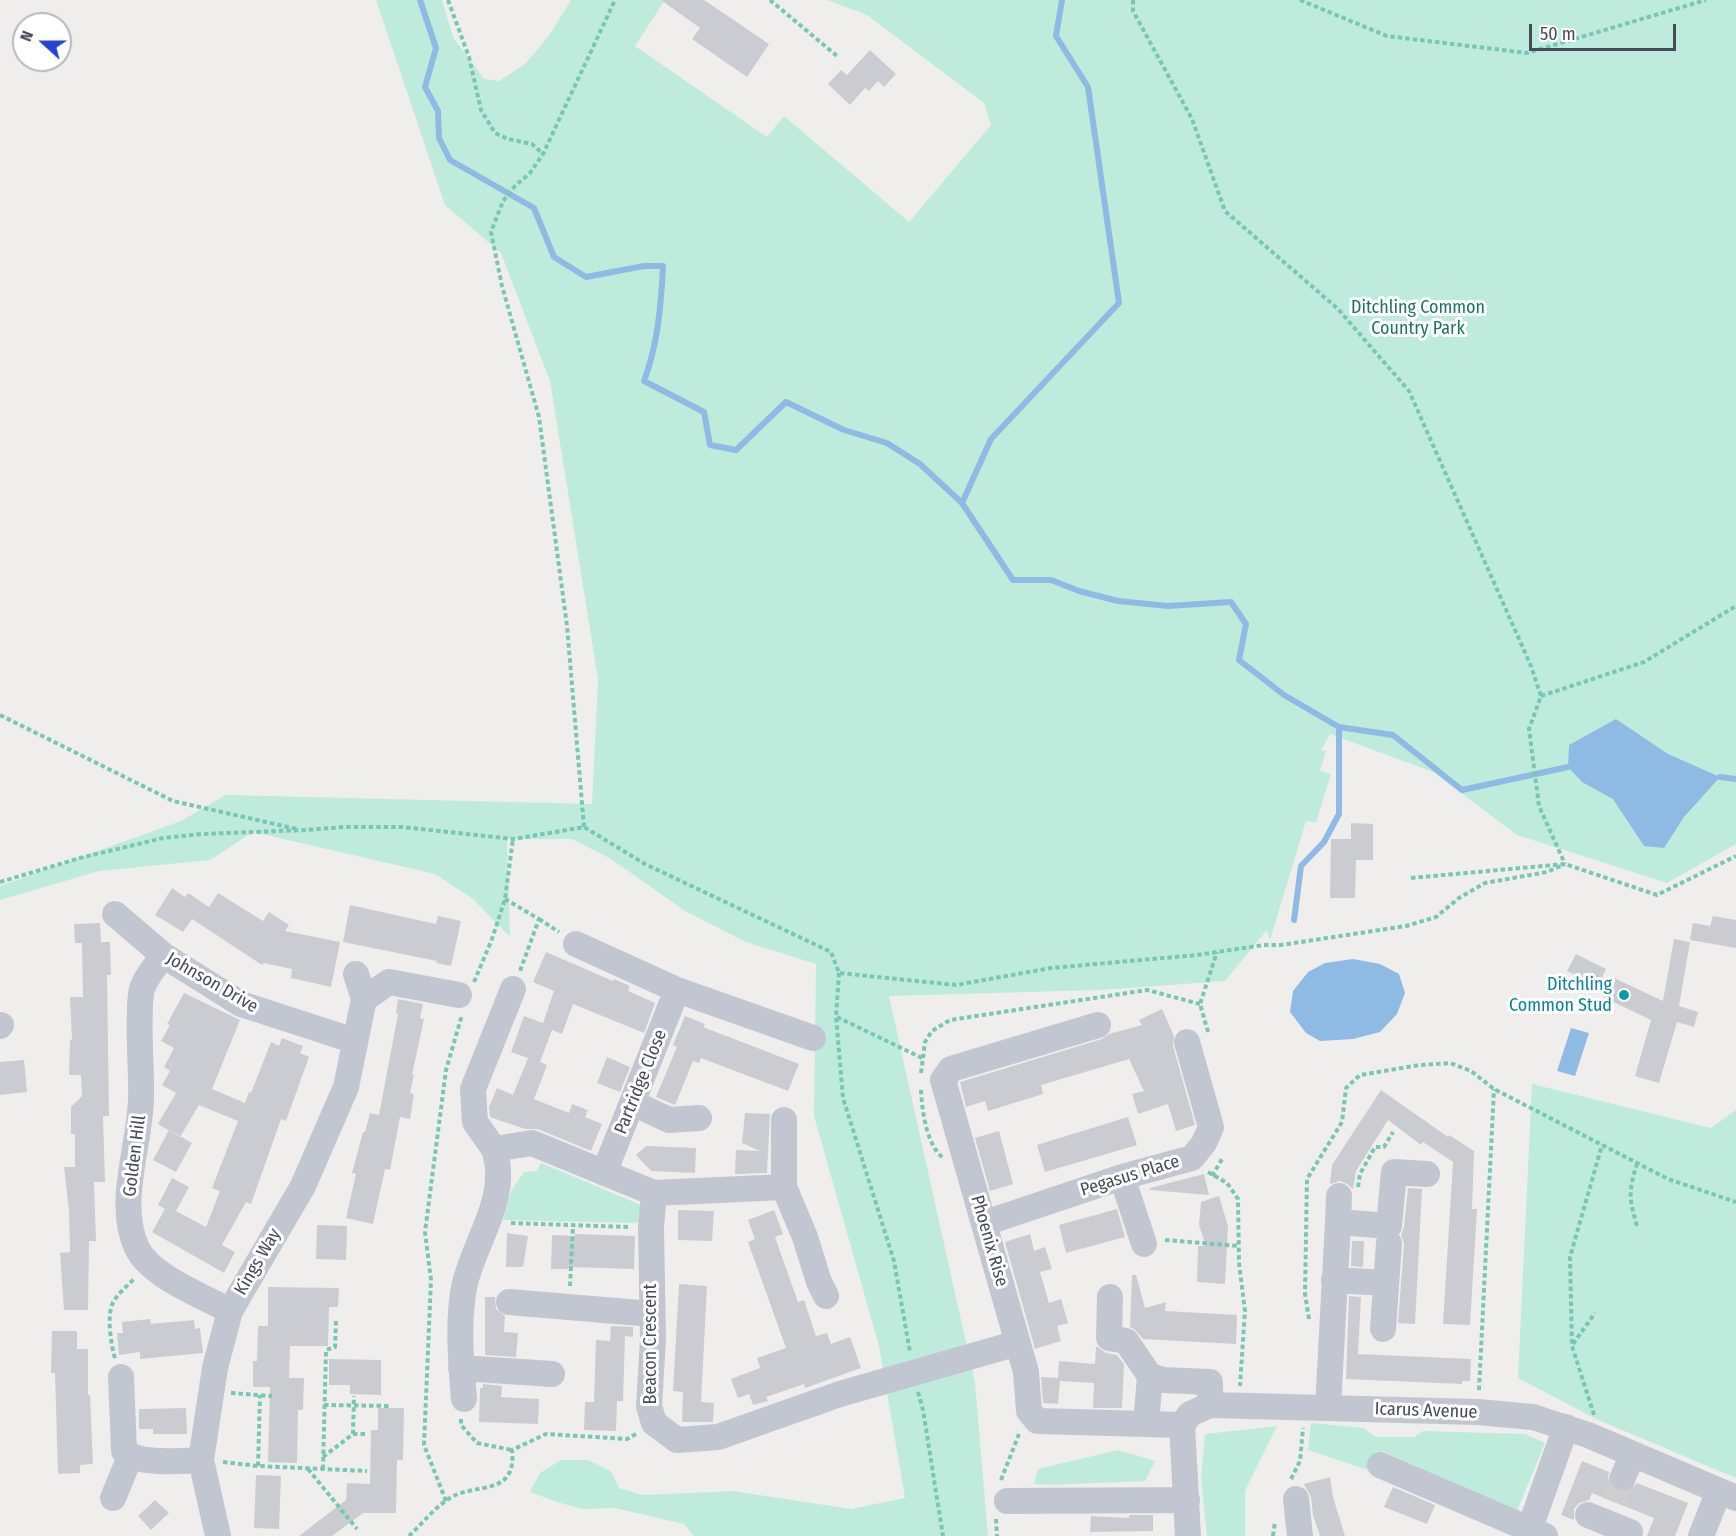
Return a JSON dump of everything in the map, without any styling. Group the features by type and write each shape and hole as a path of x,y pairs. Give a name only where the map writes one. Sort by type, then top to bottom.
{"street":[{"name":"Johnson Drive","path":"115,914 163,955 241,1005 355,1041"},
{"path":"576,944 677,990 813,1038"},
{"name":"Golden Hill","path":"163,955 141,992 141,1101 129,1196 129,1217 137,1248 150,1264 163,1275 230,1311"},
{"name":"Kings Way","path":"218,1536 201,1460 215,1368 230,1311 303,1186 346,1087 364,999 356,974"},
{"path":"364,999 389,982 465,996"},
{"path":"464,1399 461,1368 462,1301 466,1280 489,1222 497,1194 498,1161 495,1149 476,1122 473,1089 513,989"},
{"name":"Partridge Close","path":"604,1173 677,990"},
{"name":"Phoenix Rise","path":"1029,1411 1026,1372 943,1080 951,1069 1098,1025"},
{"name":"Pegasus Place","path":"985,1223 1122,1177 1192,1158 1204,1143 1211,1127 1187,1042"},
{"path":"633,1103 669,1120 699,1118"},
{"path":"784,1120 784,1187 826,1296"},
{"path":"495,1149 532,1143 654,1193 784,1187"},
{"path":"1338,1222 1389,1226 1394,1172 1427,1174"},
{"path":"1122,1177 1143,1241"},
{"name":"Beacon Crescent","path":"654,1193 651,1227 653,1339 650,1406 654,1423 677,1440 718,1437 840,1394 913,1375 1018,1343"},
{"path":"1317,1407 1334,1280 1339,1196"},
{"path":"1383,1329 1389,1243"},
{"path":"1334,1280 1386,1283"},
{"path":"1110,1297 1109,1338 1126,1341 1150,1376 1163,1380 1210,1382 1210,1405 1190,1414 1182,1425 1188,1536"},
{"path":"509,1302 651,1314"},
{"path":"461,1368 552,1374"},
{"path":"1146,1424 1150,1376"},
{"path":"121,1377 124,1451 130,1457 172,1461 201,1460"},
{"name":"Icarus Avenue","path":"1210,1405 1478,1412 1533,1417 1577,1431 1727,1494"},
{"path":"1029,1411 1037,1421 1182,1425"},
{"path":"1380,1465 1534,1534 1577,1431"},
{"path":"1623,1477 1633,1454"},
{"path":"113,1498 130,1457"},
{"path":"1701,1536 1727,1494"},
{"path":"1287,1498 1300,1536"},
{"path":"1000,1502 1187,1500"},
{"path":"1602,1513 1630,1532"}],"path":[{"path":"448,0 469,57 481,110 495,133 508,139 532,144 543,154"},
{"path":"584,827 567,626 540,417 502,286 491,232 502,201 530,173 543,154 615,0"},
{"path":"770,0 837,56"},
{"path":"1133,0 1133,11 1192,119 1225,211 1338,309 1409,391 1531,666 1540,696 1529,729 1536,789 1539,806 1565,864"},
{"path":"1299,0 1387,36 1527,53 1706,0"},
{"path":"1540,696 1644,662 1736,606"},
{"path":"0,715 173,801 264,823 306,830"},
{"path":"0,882 80,858 164,838 202,834 344,827 402,827 513,839 584,827 645,864 831,952 839,972 837,1016 843,1098 894,1261 913,1375 923,1410 943,1536"},
{"path":"446,1501 424,1445 431,1280 425,1232 446,1070 465,996 492,939 505,899 513,839"},
{"path":"1411,878 1565,864 1657,894 1736,856"},
{"path":"839,972 956,985 1051,968 1281,945 1406,926 1436,917 1459,898 1485,883 1547,872 1565,864"},
{"path":"505,899 539,919 513,989"},
{"path":"1200,1004 1217,952"},
{"path":"837,1016 922,1059"},
{"path":"1478,1412 1494,1089"},
{"path":"1339,1196 1358,1197 1360,1174 1375,1147 1384,1147 1393,1132"},
{"path":"1577,1431 1596,1419 1572,1346 1570,1257 1602,1145 1668,1179 1736,1202"},
{"path":"1192,1158 1212,1176 1227,1183 1238,1199 1239,1246 1245,1311 1238,1405"},
{"path":"1636,1226 1629,1199 1631,1182 1637,1164"},
{"path":"489,1222 651,1227"},
{"path":"569,1308 573,1226"},
{"path":"1143,1241 1239,1246"},
{"path":"121,1377 111,1344 111,1306 122,1291 150,1264"},
{"path":"1572,1346 1595,1313"},
{"path":"322,1469 326,1350 334,1347 336,1320"},
{"path":"211,1392 272,1396"},
{"path":"258,1466 260,1395"},
{"path":"353,1434 354,1396"},
{"path":"464,1399 460,1425 477,1443 512,1450 546,1434 627,1439 654,1423"},
{"path":"324,1405 390,1406"},
{"path":"1273,1536 1317,1407"},
{"path":"998,1536 1000,1502 1013,1445 1029,1411"},
{"path":"323,1458 353,1434 366,1434"},
{"path":"409,1536 446,1501 460,1494 484,1490 507,1477 513,1462 512,1450"},
{"path":"201,1460 258,1466 367,1471"},
{"path":"307,1469 357,1530"}],"green space":[{"name":"Ditchling Common Country Park","path":"376,0 442,0 453,37 484,79 499,81 525,64 548,37 571,0 665,0 635,46 767,137 784,116 909,222 991,125 984,103 867,15 827,0 1736,0 1736,844 1667,883 1517,835 1433,772 1330,734 1321,750 1326,751 1320,771 1331,774 1316,823 1306,821 1270,940 1267,930 1225,981 1101,990 889,996 975,1383 988,1536 694,1536 684,1524 615,1508 582,1509 530,1492 540,1473 561,1460 588,1460 611,1471 619,1488 643,1495 733,1491 851,1509 905,1498 879,1346 814,1116 816,964 746,942 685,911 611,859 572,839 507,839 510,937 473,899 435,874 253,832 210,860 99,871 0,900 0,886 181,821 226,795 592,804 598,679 550,381 501,253 445,205"},
{"path":"1532,1084 1711,1128 1736,1110 1736,1478 1596,1419 1518,1378"},
{"path":"541,1163 646,1207 645,1219 635,1223 503,1220 511,1191 524,1172 537,1171"},
{"path":"1311,1423 1364,1428 1376,1437 1414,1437 1423,1431 1525,1434 1545,1443 1517,1511 1382,1451 1374,1472 1308,1450"},
{"path":"1277,1426 1245,1491 1245,1536 1207,1536 1201,1479 1205,1434"},
{"path":"1118,1450 1155,1461 1145,1481 1034,1484 1038,1469"}],"water":[{"path":"1616,719 1668,754 1720,777 1684,817 1664,848 1644,846 1613,799 1582,782 1568,767 1569,745"},
{"path":"1353,959 1380,964 1399,974 1405,993 1397,1014 1380,1032 1353,1039 1320,1041 1306,1033 1290,1012 1293,991 1308,972 1325,963"},
{"path":"1571,1028 1589,1033 1575,1076 1557,1071"}],"building":[{"path":"661,0 704,0 769,44 747,77 692,39 700,28"},
{"path":"870,50 896,74 884,87 878,81 869,91 865,88 850,105 828,84 841,70 847,75"},
{"path":"1351,823 1373,824 1373,860 1356,860 1355,898 1330,898 1331,839 1351,839"},
{"path":"172,888 185,897 188,893 209,907 218,893 263,921 269,912 289,925 285,931 340,942 331,987 291,978 292,969 264,963 262,965 192,919 183,932 155,915"},
{"path":"350,905 436,924 438,916 461,921 451,966 436,963 437,961 343,942"},
{"path":"1713,916 1736,920 1736,948 1690,940 1693,923 1710,926"},
{"path":"100,923 101,942 110,942 111,975 107,975 109,1116 103,1116 105,1182 94,1182 96,1241 89,1241 88,1310 64,1310 60,1253 70,1252 69,1211 64,1167 75,1167 75,1134 71,1134 71,1107 82,1096 81,1075 69,1075 70,1040 72,1040 70,997 83,997 82,943 75,943 74,924"},
{"path":"1674,939 1690,942 1679,1006 1698,1012 1694,1027 1677,1022 1659,1083 1635,1076 1651,1020 1603,997 1612,977 1663,1001"},
{"path":"546,952 630,986 628,991 655,1003 644,1033 573,1004 562,1034 552,1030 540,1062 547,1065 534,1099 569,1113 572,1104 588,1110 585,1117 602,1124 591,1151 538,1129 525,1129 490,1117 489,1107 497,1088 513,1095 528,1058 511,1052 524,1016 543,1023 554,991 533,982"},
{"path":"1576,954 1606,969 1598,986 1567,971"},
{"path":"184,993 240,1020 212,1089 245,1103 271,1042 279,1046 282,1038 303,1046 300,1053 309,1057 286,1121 281,1119 251,1204 246,1202 222,1245 235,1252 224,1273 152,1232 165,1209 158,1205 172,1178 189,1187 176,1211 206,1227 220,1191 212,1188 238,1121 199,1105 180,1137 158,1124 176,1093 162,1085 170,1071 164,1067 174,1048 161,1041 170,1025 167,1024"},
{"path":"398,999 423,1004 420,1018 424,1019 412,1075 414,1075 410,1093 414,1094 410,1119 400,1117 390,1170 385,1169 373,1224 346,1218 356,1174 352,1173 363,1132 365,1132 370,1113 379,1115 398,1014 396,1013"},
{"path":"1162,1009 1174,1036 1173,1046 1195,1125 1176,1131 1168,1104 1138,1114 1132,1094 1144,1091 1129,1059 1041,1085 1043,1094 988,1111 985,1101 966,1107 960,1082 1142,1025 1139,1020"},
{"path":"685,1016 705,1024 703,1027 799,1064 788,1091 701,1058 699,1063 693,1061 675,1105 656,1097 677,1047 673,1045"},
{"path":"607,1057 630,1067 620,1092 597,1083"},
{"path":"24,1060 27,1092 0,1095 0,1062"},
{"path":"1381,1090 1448,1137 1449,1135 1474,1151 1472,1209 1477,1209 1470,1325 1443,1324 1453,1162 1423,1142 1421,1145 1388,1120 1356,1171 1353,1189 1340,1181 1330,1184 1332,1165"},
{"path":"745,1113 770,1114 767,1173 735,1174 736,1150 760,1151 742,1143"},
{"path":"1128,1117 1137,1145 1045,1172 1037,1145"},
{"path":"169,1130 192,1143 176,1172 153,1160"},
{"path":"999,1131 1013,1184 990,1191 975,1138"},
{"path":"646,1146 696,1148 695,1173 651,1171 636,1155"},
{"path":"1204,1174 1209,1195 1150,1190 1150,1188"},
{"path":"1408,1188 1422,1189 1415,1324 1398,1323 1404,1244 1401,1235"},
{"path":"1219,1196 1228,1226 1225,1284 1197,1282 1198,1246 1206,1246 1199,1225 1201,1202"},
{"path":"1117,1209 1125,1237 1066,1253 1059,1225"},
{"path":"678,1210 714,1211 712,1241 678,1240"},
{"path":"774,1210 783,1234 775,1237 798,1302 804,1300 816,1336 827,1333 831,1344 850,1337 861,1368 805,1388 804,1384 766,1397 768,1401 753,1405 749,1394 738,1398 731,1379 760,1368 757,1358 786,1348 748,1242 755,1239 748,1220"},
{"path":"317,1225 347,1226 346,1260 316,1259"},
{"path":"507,1233 528,1236 523,1267 506,1267"},
{"path":"575,1234 635,1236 634,1269 569,1267 568,1269 551,1269 552,1235 575,1236"},
{"path":"1030,1234 1034,1251 1045,1247 1052,1269 1040,1272 1049,1303 1061,1299 1068,1323 1057,1326 1061,1341 1035,1349 1005,1242"},
{"path":"1352,1241 1364,1241 1363,1267 1351,1266"},
{"path":"1132,1275 1136,1275 1145,1308 1166,1302 1165,1311 1237,1315 1236,1344 1143,1339 1130,1327"},
{"path":"679,1284 707,1286 701,1402 714,1403 713,1422 682,1422 683,1392 673,1391"},
{"path":"268,1287 339,1288 338,1307 329,1307 328,1346 290,1346 289,1378 304,1378 303,1410 298,1410 297,1463 268,1462 270,1387 253,1387 253,1361 257,1361 258,1326 268,1326"},
{"path":"1349,1296 1361,1297 1358,1354 1471,1359 1470,1381 1462,1381 1462,1384 1346,1379"},
{"path":"485,1297 495,1297 496,1309 505,1316 504,1332 518,1333 516,1357 485,1355"},
{"path":"150,1319 151,1324 194,1320 195,1329 200,1328 203,1353 140,1359 140,1352 119,1355 117,1333 123,1333 122,1322"},
{"path":"611,1326 633,1327 633,1337 625,1336 623,1401 617,1401 616,1431 584,1430 585,1402 594,1402 596,1340 610,1341"},
{"path":"52,1331 77,1331 77,1349 88,1349 88,1395 90,1395 93,1464 80,1465 80,1473 58,1474 55,1373 51,1373"},
{"path":"1096,1346 1106,1353 1117,1355 1124,1364 1122,1408 1093,1408 1094,1383 1060,1381 1058,1404 1043,1403 1041,1377 1058,1378 1059,1361 1095,1364"},
{"path":"329,1359 381,1360 381,1395 350,1394 350,1385 329,1385"},
{"path":"483,1384 502,1386 501,1397 539,1399 538,1424 479,1422 480,1388 483,1388"},
{"path":"186,1408 187,1434 153,1434 153,1429 139,1429 139,1409"},
{"path":"378,1408 404,1408 403,1460 397,1460 396,1513 363,1513 332,1536 299,1536 346,1500 347,1483 370,1484 371,1430 378,1430"},
{"path":"1582,1461 1609,1472 1608,1478 1611,1485 1618,1491 1624,1492 1637,1483 1688,1503 1675,1536 1647,1536 1654,1518 1592,1493 1589,1500 1579,1503 1574,1509 1574,1520 1561,1515"},
{"path":"256,1475 281,1476 279,1529 254,1528"},
{"path":"1330,1477 1333,1497 1345,1536 1320,1536 1313,1515 1311,1497 1304,1484"},
{"path":"1393,1487 1435,1505 1427,1524 1384,1507"},
{"path":"155,1500 169,1513 151,1530 138,1516"},
{"path":"1129,1515 1153,1515 1153,1531 1090,1532 1091,1516 1129,1518"}],"waterway":[{"path":"420,0 436,48 425,87 438,111 439,138 450,160 534,208 554,257 586,277 644,266 663,266 656,339 644,381 704,412 710,445 736,450 786,402 844,430 887,443 920,464 962,503 1013,580 1051,580 1079,591 1118,601 1168,606 1231,602 1246,624 1239,660 1284,695 1339,727 1393,735 1462,790 1568,767"},
{"path":"962,503 991,439 1119,303 1088,87 1056,36 1062,0"},
{"path":"1294,920 1301,866 1324,842 1339,814 1339,727"},
{"path":"1720,777 1736,779"}],"tunnel":[{"path":"1614,1502 1623,1477"}],"place":[{"name":"Ditchling Common Stud","path":"1624,995"}]}
